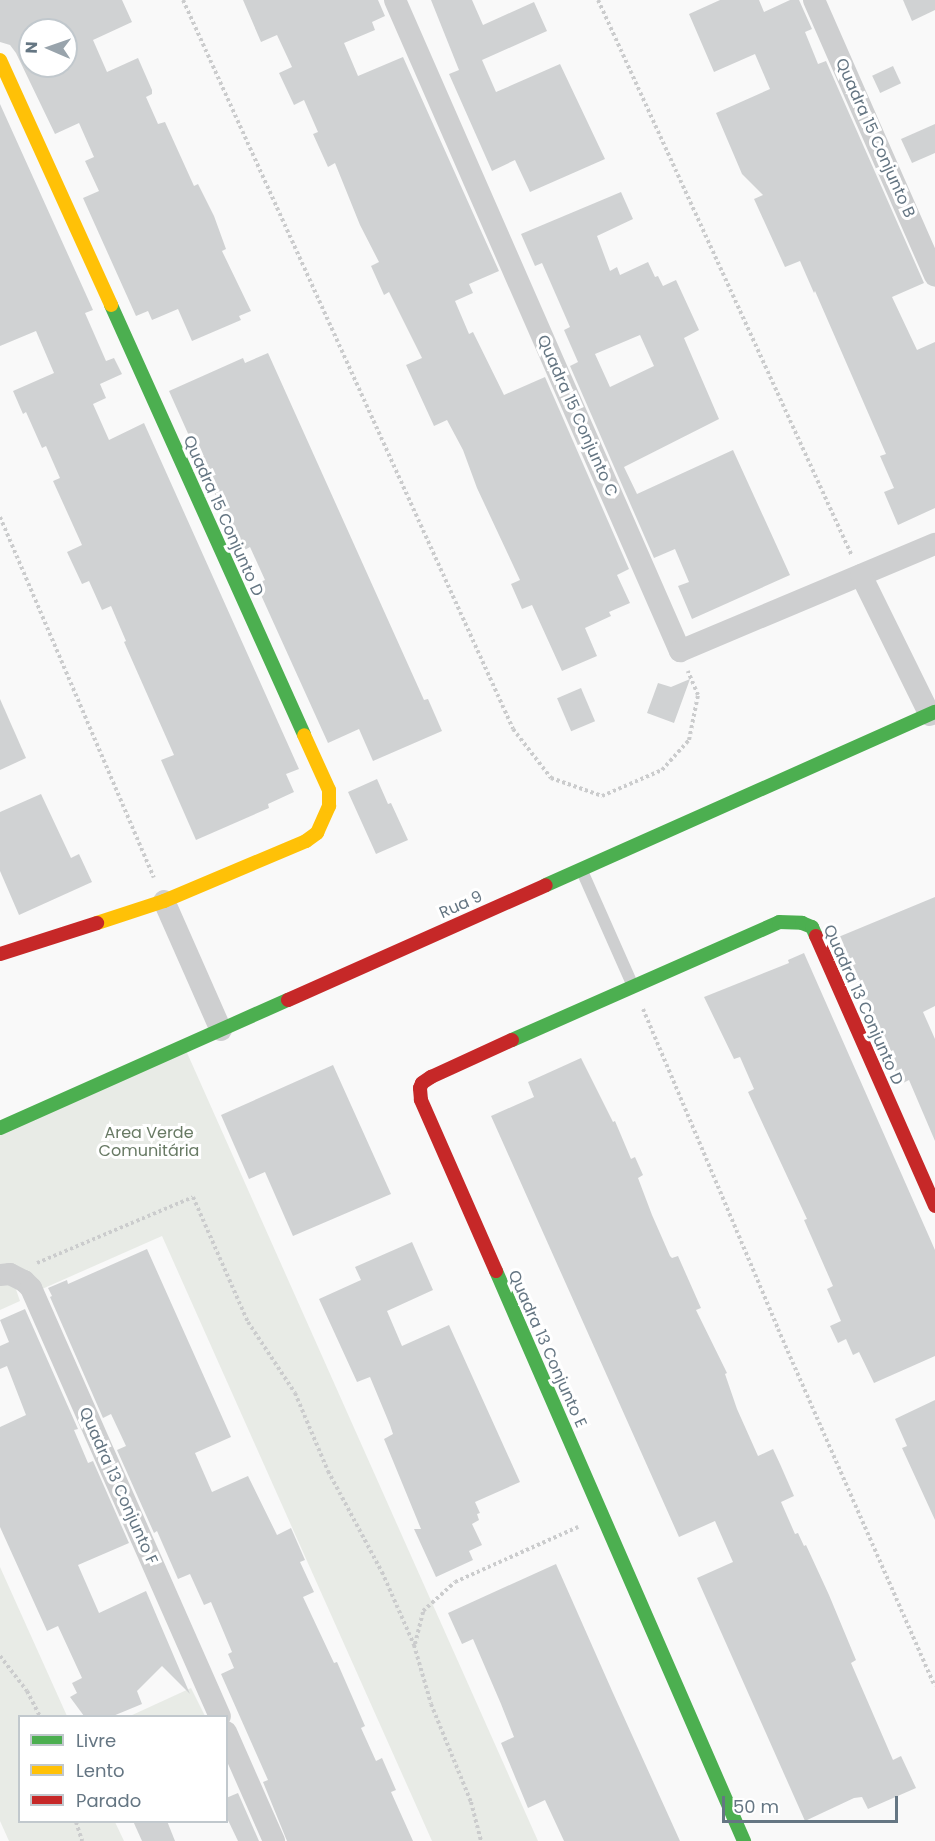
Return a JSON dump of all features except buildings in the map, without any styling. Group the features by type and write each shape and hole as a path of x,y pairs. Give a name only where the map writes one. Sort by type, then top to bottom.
{"street":[{"name":"Quadra 15 Conjunto C","path":"395,0 680,651"},
{"name":"Quadra 15 Conjunto B","path":"814,0 935,276"},
{"name":"Quadra 15 Conjunto D","path":"0,60 328,790 325,819 317,833 306,841 164,901 0,954"},
{"path":"680,651 935,544"},
{"path":"861,575 932,713"},
{"name":"Rua 9","path":"0,1128 932,713"},
{"path":"164,901 221,1030"},
{"name":"Quadra 13 Conjunto D","path":"633,985 779,922 802,922 812,927 935,1206"},
{"name":"Quadra 13 Conjunto E","path":"633,985 431,1077 422,1083 421,1100 744,1841"},
{"name":"Quadra 13 Conjunto F","path":"5,1274 24,1281 31,1288 219,1715"},
{"path":"228,1737 274,1841"}],"lane":[{"path":"581,870 633,985"}],"path":[{"path":"183,0 513,729 551,778 602,796 662,770 689,740 698,695 680,651"},
{"path":"598,0 861,575"},
{"path":"0,518 164,901"},
{"path":"633,985 783,1340 935,1686"},
{"path":"5,1274 193,1197 248,1322 295,1393 328,1471 382,1572 414,1645 431,1704 471,1802 481,1841"},
{"path":"414,1645 423,1611 455,1582 602,1517"},
{"path":"0,1656 27,1691 39,1715"},
{"path":"77,1823 82,1841"}],"green space":[{"name":"Area Verde Comunitária","path":"184,1046 538,1841 432,1841 162,1236 33,1293 11,1275 20,1301 0,1310 0,1128"},
{"path":"0,1567 67,1715 18,1715 18,1823 115,1823 124,1841 9,1841 0,1821"},
{"path":"191,1688 204,1715 132,1715"}],"traffic: fast":[{"path":"111,305 304,735"},
{"path":"546,885 935,712"},
{"path":"512,1040 779,922 802,923 812,927 816,936"},
{"path":"0,1128 288,1000"},
{"path":"496,1271 744,1841"}],"traffic: slow":[{"path":"0,60 111,305"},
{"path":"97,923 164,901 306,841 317,833 329,806 329,790 304,735"}],"traffic: jam":[{"path":"288,1000 546,885"},
{"path":"0,954 97,923"},
{"path":"816,936 935,1206"},
{"path":"496,1271 421,1100 420,1088 422,1083 431,1077 512,1040"}]}
